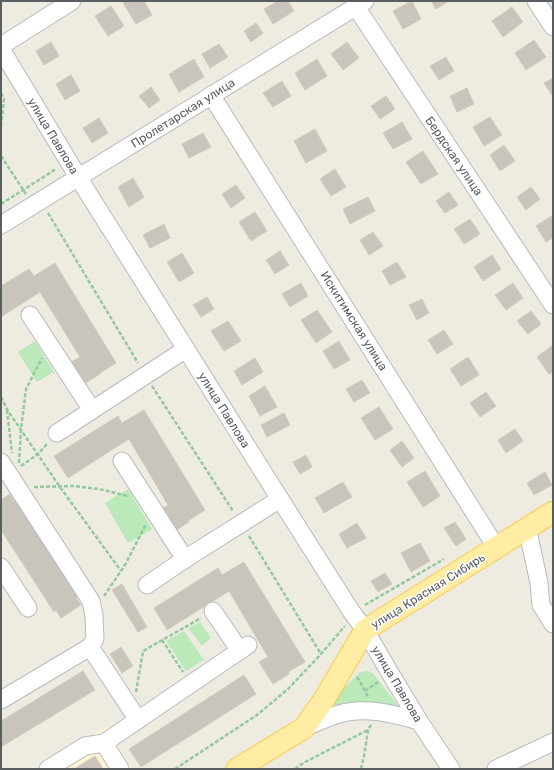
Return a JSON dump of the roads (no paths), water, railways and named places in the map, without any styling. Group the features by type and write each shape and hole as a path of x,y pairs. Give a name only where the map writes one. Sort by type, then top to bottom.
{"main road":[{"name":"улица Красная Сибирь","path":"237,769 304,728 325,698 365,630 553,512"}],"street":[{"path":"1,46 72,1"},
{"path":"536,1 553,27"},
{"name":"Пролетарская улица","path":"1,225 360,4"},
{"name":"Бердская улица","path":"360,4 553,305"},
{"name":"улица Павлова","path":"1,49 78,177 280,499 351,611 365,630 419,721 451,769"},
{"name":"Искитимская улица","path":"212,95 496,548"},
{"path":"30,315 92,410"},
{"path":"57,433 186,349"},
{"path":"122,461 185,559"},
{"path":"1,700 90,647 95,639 94,616 91,601 8,477"},
{"path":"147,585 280,499"},
{"path":"527,527 546,579 541,605 553,624"},
{"path":"1,567 7,590 28,608"},
{"path":"48,769 85,746 104,743 135,716 191,684 244,648 213,611"},
{"path":"90,647 135,716"},
{"path":"304,728 340,714 359,711 373,711 419,721"},
{"path":"496,769 553,742"},
{"path":"104,743 120,769"}]}
